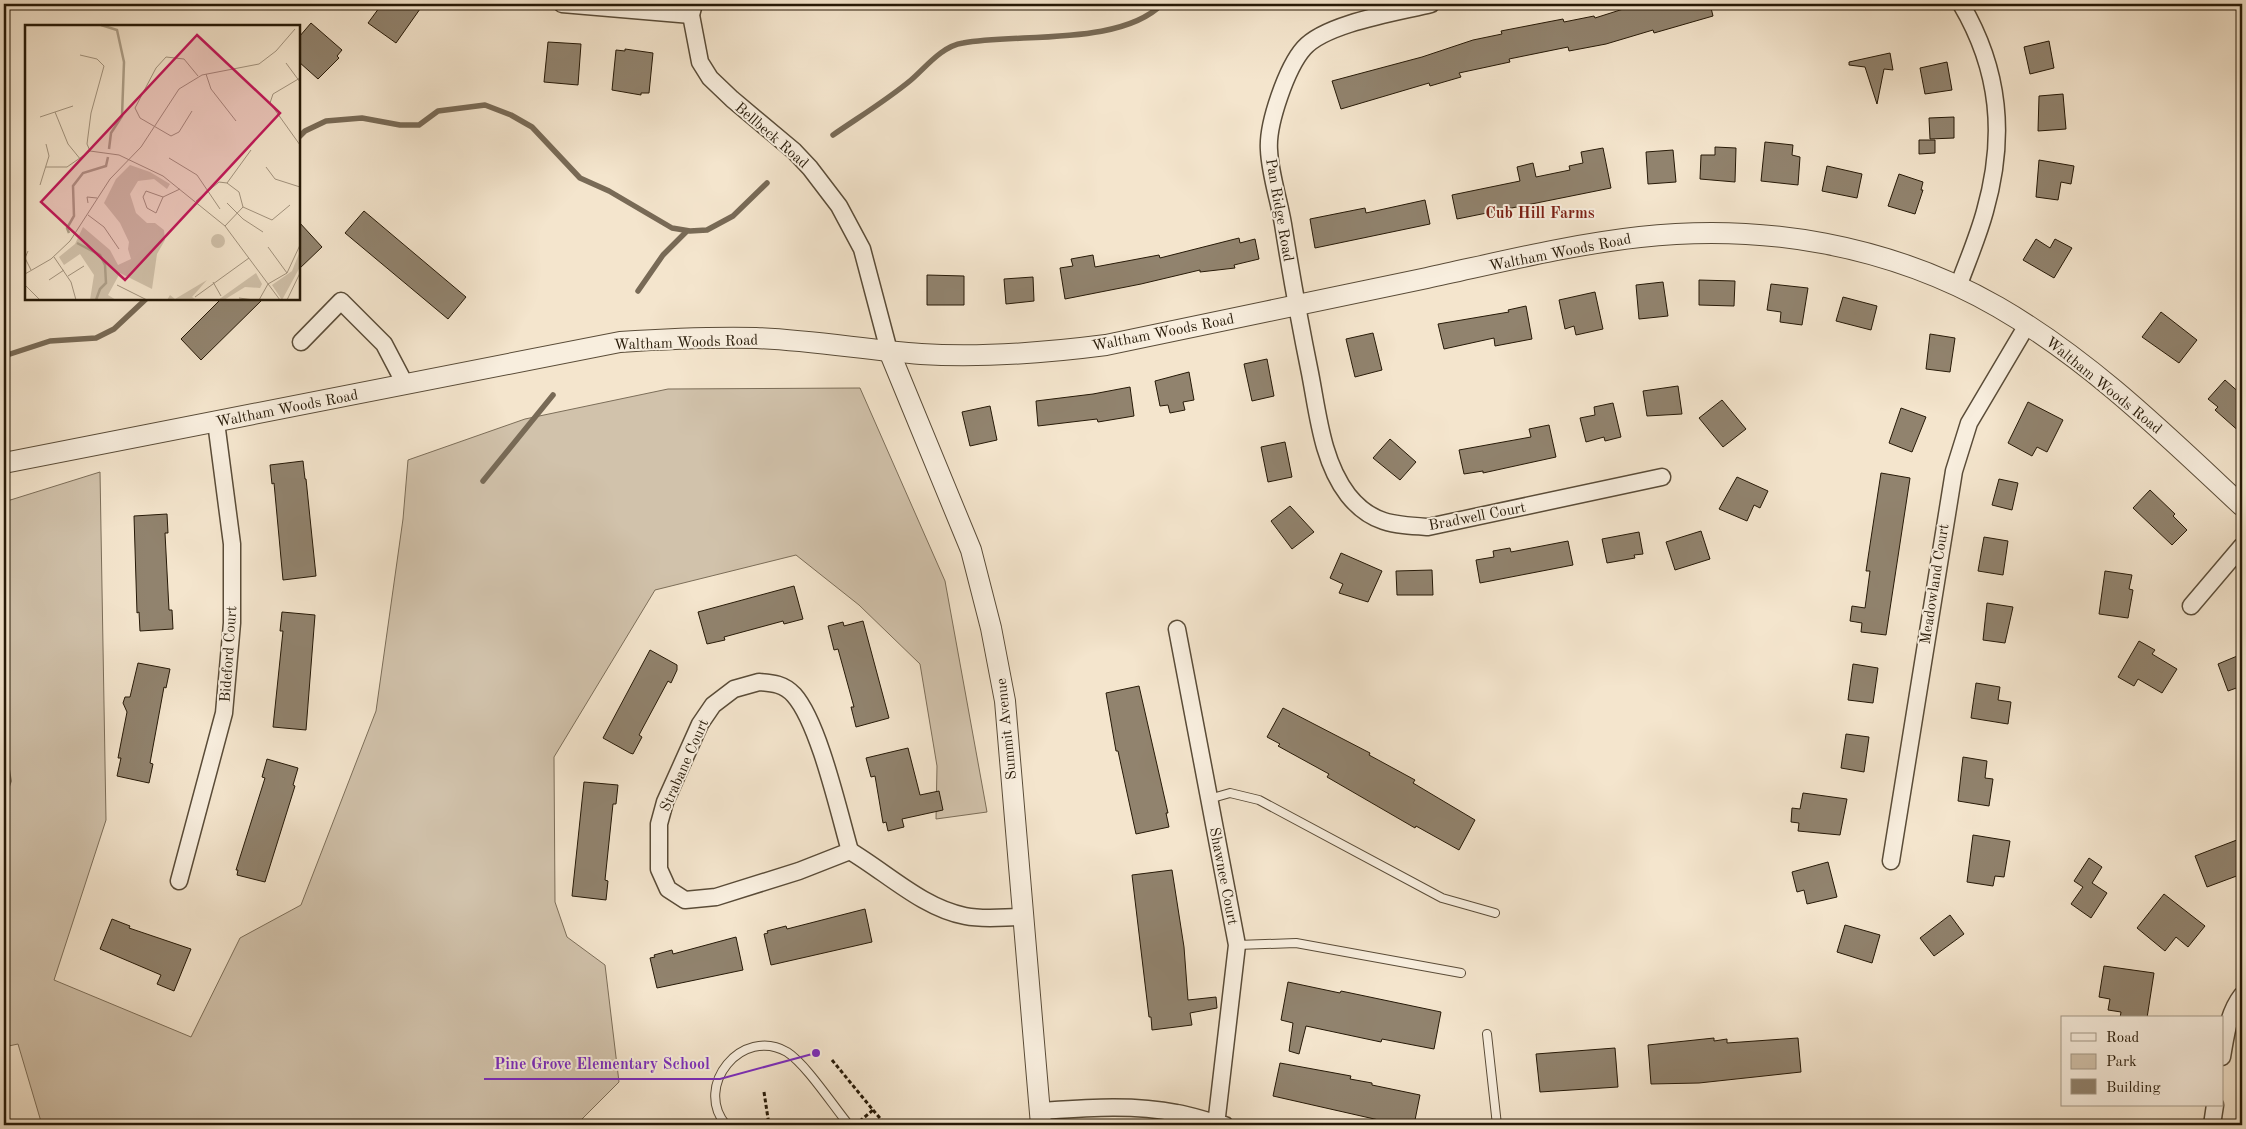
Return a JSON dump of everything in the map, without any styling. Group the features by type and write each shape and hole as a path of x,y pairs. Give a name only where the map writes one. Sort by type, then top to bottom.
{"street":[{"path":"563,4 692,9"},
{"name":"Pan Ridge Road","path":"1296,305 1269,149 1278,100 1290,68 1305,46 1331,30 1431,4"},
{"path":"1958,287 1985,211 1993,177 1997,126 1996,98 1990,70 1979,34 1961,4"},
{"name":"Bellbeck Road","path":"692,9 700,62 710,78 732,100 794,151 810,168 838,206 862,249 889,351"},
{"name":"Waltham Woods Road","path":"4,463 620,342 758,338 889,351 969,356 1016,355 1058,351 1106,345 1587,244 1689,233 1741,233 1839,246 1917,270 1958,287 2027,325 2070,354 2115,389 2242,506"},
{"path":"301,342 341,301 384,344 405,384"},
{"name":"Bradwell Court","path":"1296,305 1320,423 1332,468 1349,496 1363,511 1377,520 1402,526 1428,527 1662,477"},
{"name":"Meadowland Court","path":"1892,860 1954,471 1969,424 2027,325"},
{"name":"Summit Avenue","path":"889,351 971,550 1005,701 1040,1118"},
{"name":"Bideford Court","path":"179,881 224,713 232,623 232,544 216,422"},
{"path":"2191,606 2242,546"},
{"name":"Shawnee Court","path":"1177,629 1237,945 1220,1125"},
{"name":"Strabane Court","path":"759,682 779,684 794,694 804,709 817,740 850,851 799,871 716,897 685,900 668,889 659,869 659,824 665,802 700,724 713,705 734,688 759,682"},
{"path":"850,851 914,892 950,911 981,918 1023,916"},
{"path":"2224,1044 2227,1026 2235,1003 2242,995"},
{"path":"2212,1125 2215,1106"},
{"path":"1040,1118 1098,1107 1177,1113 1220,1125"}],"lane":[{"path":"1209,799 1230,793 1258,800 1442,898 1495,913"},
{"path":"1237,945 1296,943 1461,973"},
{"path":"1487,1034 1497,1125"},
{"path":"726,1125 717,1112 715,1099 716,1084 722,1070 732,1057 759,1046 775,1048 793,1057 849,1125"}],"path":[{"path":"832,1060 886,1125"},
{"path":"764,1092 769,1125"},
{"path":"855,1125 873,1110"}],"green space":[{"path":"860,388 945,581 987,812 936,819 937,766 920,664 859,605 796,555 655,590 554,757 555,902 567,937 605,965 619,1082 576,1125 42,1125 18,1044 4,1047 4,502 100,472 106,820 54,980 191,1037 240,938 301,905 376,711 403,519 408,460 525,419 668,389"}],"building":[{"path":"382,4 413,4 420,9 396,43 368,23"},
{"path":"1639,4 1710,4 1713,16 1654,33 1653,30 1606,44 1569,51 1568,47 1509,59 1510,62 1459,73 1461,77 1430,86 1429,83 1341,109 1332,81 1422,57 1473,40 1502,34 1501,31 1563,19 1564,22 1594,16 1595,18"},
{"path":"311,23 342,50 337,56 339,58 318,79 300,63 300,36"},
{"path":"2049,41 2054,68 2030,74 2024,47"},
{"path":"548,42 581,44 578,85 544,82"},
{"path":"625,49 653,53 649,93 641,93 641,95 612,90 616,50 625,51"},
{"path":"1890,53 1893,70 1884,69 1877,104 1865,67 1849,65 1849,62"},
{"path":"1947,62 1952,90 1925,94 1920,68"},
{"path":"2063,94 2066,129 2038,131 2039,96"},
{"path":"1954,117 1954,138 1930,139 1929,118"},
{"path":"1919,140 1935,140 1935,153 1919,154"},
{"path":"1765,142 1793,145 1792,155 1800,157 1798,185 1761,181"},
{"path":"1715,147 1736,148 1735,182 1700,179 1701,155 1715,155"},
{"path":"1603,148 1611,188 1457,219 1452,195 1520,181 1517,167 1533,163 1536,177 1570,170 1569,166 1583,163 1581,152"},
{"path":"1673,150 1676,182 1648,184 1646,152"},
{"path":"2039,160 2074,166 2071,184 2061,182 2058,200 2036,197"},
{"path":"1827,166 1862,174 1857,198 1822,191"},
{"path":"1899,174 1923,182 1921,190 1923,190 1915,214 1888,206"},
{"path":"1425,200 1430,224 1315,248 1310,219 1365,208 1366,213"},
{"path":"364,211 466,297 448,319 345,233"},
{"path":"300,223 322,247 300,268"},
{"path":"1239,238 1240,243 1255,239 1259,259 1234,265 1235,268 1200,272 1200,270 1065,299 1060,268 1073,266 1071,259 1093,255 1095,267 1159,255 1160,258"},
{"path":"2036,239 2050,248 2055,239 2072,248 2054,278 2023,260"},
{"path":"927,275 964,276 964,305 927,305"},
{"path":"1033,277 1034,301 1006,304 1004,279"},
{"path":"1699,280 1735,281 1734,306 1699,305"},
{"path":"1663,282 1668,316 1639,319 1636,285"},
{"path":"1771,284 1808,288 1802,325 1780,322 1781,312 1767,310"},
{"path":"1595,292 1603,329 1576,335 1574,326 1565,329 1559,300"},
{"path":"1843,297 1877,306 1871,330 1836,321"},
{"path":"220,300 262,300 201,360 181,339"},
{"path":"1526,306 1532,339 1495,346 1494,338 1444,349 1438,324 1509,312 1508,310"},
{"path":"2161,312 2197,340 2179,363 2142,337"},
{"path":"1373,333 1382,370 1355,377 1346,339"},
{"path":"1930,334 1955,338 1950,372 1926,369"},
{"path":"1267,359 1274,396 1252,401 1244,364"},
{"path":"1189,372 1194,400 1183,402 1185,410 1170,413 1168,405 1160,406 1155,381"},
{"path":"2225,380 2242,395 2242,434 2215,410 2218,407 2208,399"},
{"path":"1678,386 1682,414 1647,416 1643,391"},
{"path":"1130,387 1134,416 1098,422 1097,419 1038,426 1036,401"},
{"path":"1722,400 1746,429 1723,447 1699,418"},
{"path":"2028,402 2063,420 2047,452 2037,447 2032,456 2008,443"},
{"path":"1613,403 1621,437 1605,441 1604,437 1586,442 1580,418 1595,415 1594,407"},
{"path":"990,406 997,440 970,446 962,412"},
{"path":"1901,408 1926,417 1912,452 1889,443"},
{"path":"1549,425 1556,457 1483,473 1483,471 1464,474 1459,450 1531,437 1529,429"},
{"path":"1390,439 1416,462 1400,480 1373,458"},
{"path":"1285,442 1292,477 1268,482 1261,447"},
{"path":"303,461 316,576 283,580 274,483 272,484 270,465"},
{"path":"1881,473 1910,478 1886,635 1861,632 1862,623 1850,621 1852,606 1865,608 1870,571 1866,571"},
{"path":"1737,477 1768,491 1760,508 1754,505 1747,521 1719,509"},
{"path":"1999,479 2018,483 2012,510 1992,505"},
{"path":"2150,490 2175,514 2173,516 2187,530 2172,545 2133,508"},
{"path":"1290,506 1314,532 1292,549 1271,521"},
{"path":"167,514 168,533 165,533 169,610 172,610 173,629 140,631 139,612 137,613 134,516"},
{"path":"1701,531 1710,559 1675,570 1666,542"},
{"path":"1639,532 1643,554 1634,555 1635,558 1607,563 1602,539"},
{"path":"1984,537 2008,541 2003,575 1978,571"},
{"path":"1568,541 1573,565 1480,583 1476,560 1494,557 1493,551 1510,548 1511,552"},
{"path":"1341,553 1382,571 1368,602 1339,593 1343,584 1330,578"},
{"path":"1432,570 1433,595 1397,595 1396,571"},
{"path":"2105,571 2132,575 2129,589 2133,590 2128,618 2099,614"},
{"path":"794,586 803,619 784,624 783,621 724,637 725,640 707,644 698,612"},
{"path":"1987,603 2013,607 2005,643 1983,640"},
{"path":"282,612 315,615 306,730 273,727 283,631 280,631"},
{"path":"863,621 889,718 856,727 851,707 854,707 838,649 834,650 828,626 843,622 844,626"},
{"path":"2139,641 2155,650 2152,654 2177,669 2162,693 2138,679 2134,686 2118,677"},
{"path":"650,650 677,665 677,670 671,683 668,681 639,735 642,737 633,754 603,738"},
{"path":"2242,654 2242,686 2228,691 2218,664"},
{"path":"138,663 170,669 166,688 164,687 150,763 153,764 149,783 117,776 121,758 118,758 127,712 123,703 125,697 130,697"},
{"path":"1853,664 1878,668 1873,703 1848,700"},
{"path":"1976,683 2000,687 1998,700 2011,702 2008,724 1971,718"},
{"path":"1139,686 1168,813 1166,813 1169,827 1136,834 1118,751 1116,751 1106,693"},
{"path":"1283,708 1370,753 1369,755 1415,780 1413,783 1475,820 1459,850 1416,826 1415,828 1327,777 1329,774 1278,746 1280,744 1267,737"},
{"path":"1846,734 1869,737 1864,772 1841,768"},
{"path":"908,748 920,795 939,791 943,810 902,819 904,827 888,831 886,822 883,823 875,776 871,777 866,758"},
{"path":"1963,757 1987,761 1985,778 1993,779 1989,806 1958,801"},
{"path":"267,759 298,768 293,785 295,786 265,882 237,875 238,870 236,870 265,778 262,777"},
{"path":"584,782 618,785 616,804 613,804 605,880 608,881 606,900 572,896"},
{"path":"1803,793 1847,799 1840,835 1798,831 1799,823 1791,822 1792,808 1800,809"},
{"path":"1973,835 2010,841 2004,877 1995,876 1993,886 1967,882"},
{"path":"2242,838 2242,874 2207,887 2195,856"},
{"path":"2089,858 2102,867 2092,883 2107,893 2091,918 2071,904 2083,887 2074,881"},
{"path":"1828,862 1837,897 1807,904 1804,890 1797,892 1792,872"},
{"path":"1172,870 1184,947 1188,1000 1216,997 1217,1008 1190,1013 1192,1025 1152,1030 1132,875"},
{"path":"2164,894 2205,926 2188,947 2176,937 2165,951 2137,928"},
{"path":"865,909 872,942 771,965 764,934 768,933 767,931 786,926 787,929"},
{"path":"1950,915 1964,934 1934,956 1920,938"},
{"path":"112,919 130,926 129,928 191,949 174,991 157,984 161,975 100,949"},
{"path":"1845,925 1880,935 1872,963 1837,952"},
{"path":"736,937 743,970 657,988 650,958 655,957 654,955 672,950 673,954"},
{"path":"2104,966 2154,973 2147,1016 2120,1016 2121,1012 2108,1010 2110,999 2099,997"},
{"path":"1288,982 1441,1012 1434,1049 1382,1039 1381,1042 1306,1026 1299,1054 1289,1051 1293,1023 1281,1020"},
{"path":"1714,1038 1714,1041 1727,1039 1727,1043 1798,1038 1801,1072 1699,1083 1651,1084 1648,1045"},
{"path":"1615,1048 1618,1087 1540,1092 1536,1054"},
{"path":"1280,1063 1351,1076 1350,1079 1420,1095 1414,1125 1392,1125 1392,1123 1273,1096"}],"waterway":[{"path":"833,135 911,80 941,53 955,45 986,40 1068,36 1096,32 1121,26 1144,17 1162,4"},
{"path":"300,136 305,131 326,121 362,118 400,125 419,125 438,111 485,105 511,115 532,127 580,178 609,191 672,228 690,231 707,230 733,216 767,183"},
{"path":"638,291 663,255 687,231"},
{"path":"4,356 50,341 96,338 114,329 145,300"},
{"path":"483,481 553,395"},
{"path":"4,748 9,781 4,796"}],"place":[{"name":"Pine Grove Elementary School","path":"816,1053"}],"district":[{"name":"Cub Hill Farms","path":"1540,212"}]}
